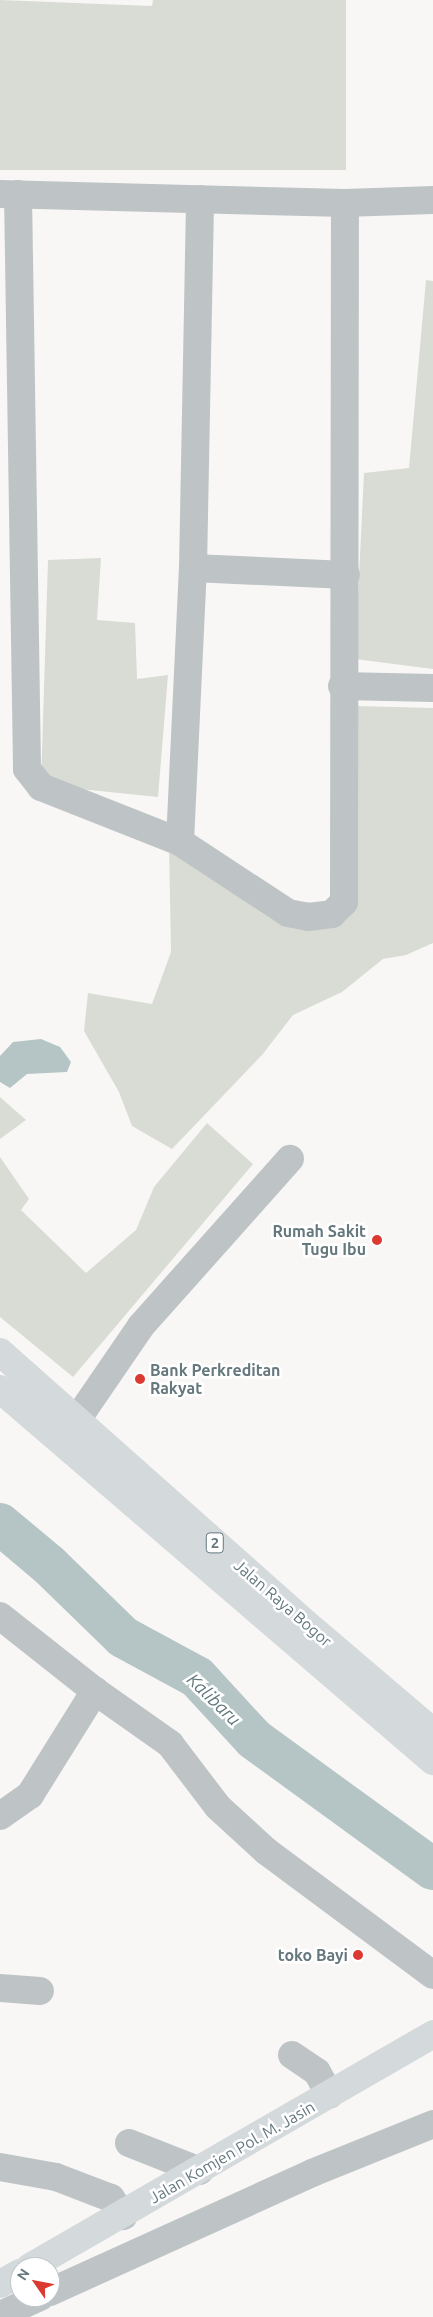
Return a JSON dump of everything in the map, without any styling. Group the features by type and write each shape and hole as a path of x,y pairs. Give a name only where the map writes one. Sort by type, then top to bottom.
{"main road":[{"name":"Jalan Raya Bogor","path":"0,1352 76,1421 433,1732"},
{"name":"Jalan Raya Bogor","path":"0,1389 433,1761"},
{"name":"Jalan Komjen Pol. M. Jasin","path":"48,2257 200,2171 433,2034"}],"street":[{"path":"345,203 346,575 342,686 344,902 338,909 320,917 288,912 180,842 41,786 27,770 10,381 9,194 345,203 433,200"},
{"path":"180,842 193,568 200,199"},
{"path":"193,568 346,575"},
{"path":"342,686 433,688"},
{"path":"76,1421 141,1326 290,1159"},
{"path":"0,1616 95,1691 170,1744 218,1807 266,1851 433,1975"},
{"path":"0,1816 30,1795 95,1691"},
{"path":"0,1988 40,1991"},
{"path":"292,2055 317,2072 330,2095"},
{"path":"60,2287 312,2173 433,2124"},
{"path":"129,2143 200,2171"},
{"path":"0,2167 56,2176 111,2198 122,2216"},
{"path":"0,2315 18,2307"}],"shaded area":[{"path":"0,0 152,6 153,0 346,0 346,170 0,170"},
{"path":"426,280 433,281 433,669 355,659 364,473 409,468"},
{"path":"101,558 97,620 135,623 137,679 168,675 158,797 41,785 48,560"},
{"path":"357,706 433,708 433,943 406,955 383,959 342,992 293,1015 262,1055 172,1149 132,1126 119,1092 84,1031 88,993 152,1004 171,952 169,844 288,923 353,888 358,832"},
{"path":"41,1039 60,1047 71,1062 67,1072 27,1074 10,1088 0,1082 0,1056 13,1042"},
{"path":"0,1097 26,1120 0,1139"},
{"path":"207,1123 253,1164 73,1377 0,1317 0,1157 29,1199 21,1210 86,1273 136,1230 154,1187"}],"waterway":[{"name":"Kalibaru","path":"0,1524 49,1565 123,1637 197,1677 254,1739 433,1869"}],"place":[{"name":"Rumah Sakit Tugu Ibu","path":"377,1240"},
{"name":"Bank Perkreditan Rakyat","path":"140,1379"},
{"name":"toko Bayi","path":"358,1955"}]}
